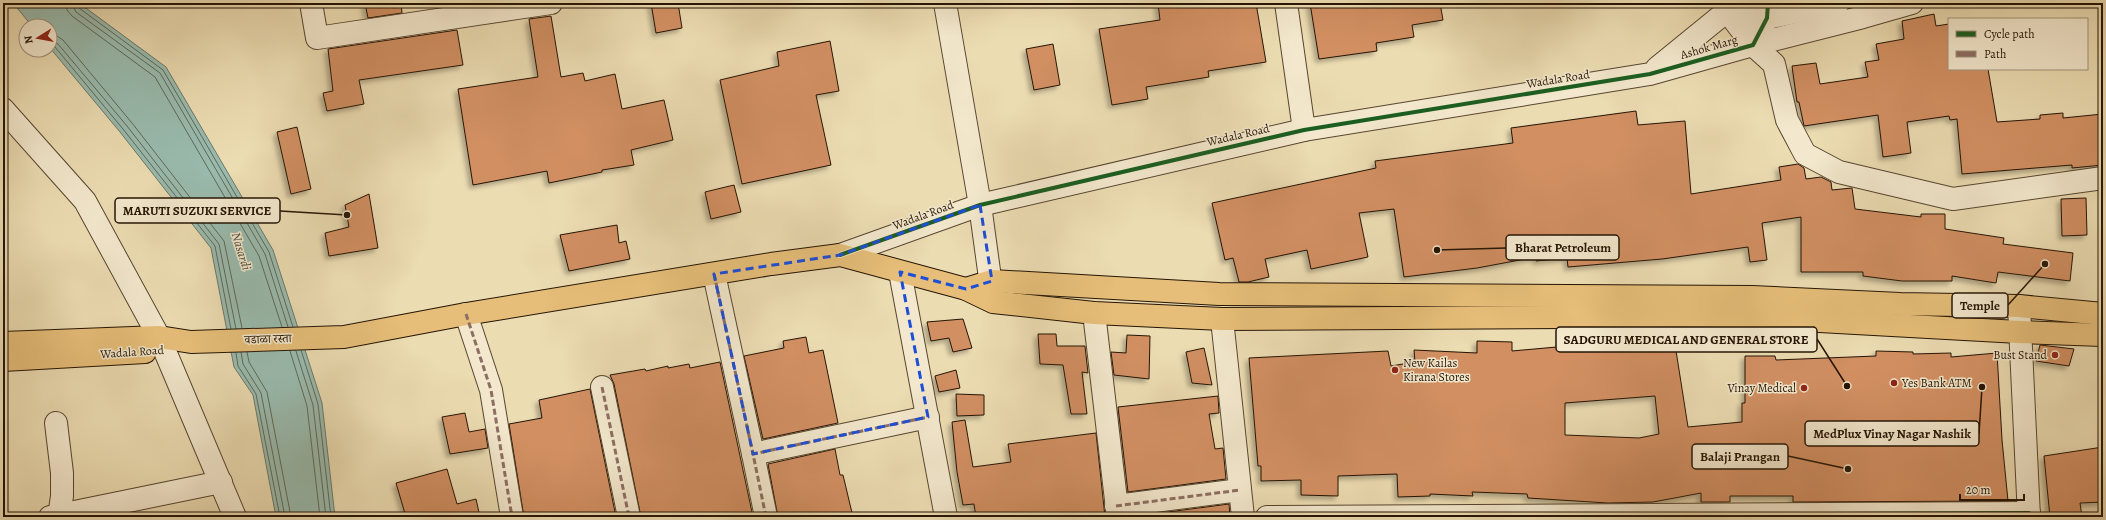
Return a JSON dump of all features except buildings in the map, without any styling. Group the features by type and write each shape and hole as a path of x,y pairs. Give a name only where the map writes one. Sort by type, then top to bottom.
{"main road":[{"path":"840,255 966,289 993,302 1094,313 1222,319 1730,316 2019,332 2103,335"},
{"name":"वडाळा रस्ता","path":"191,342 344,337 466,314 840,255"},
{"path":"966,289 992,281 1219,294 1752,297 1900,304 2019,306 2103,314"},
{"path":"1423,295 1424,319"},
{"name":"Wadala Road","path":"3,360 191,342"},
{"name":"Wadala Road","path":"3,343 162,344"}],"street":[{"path":"311,3 317,38 551,3"},
{"path":"945,3 980,205 992,281 993,302"},
{"path":"1286,3 1304,130"},
{"path":"1728,7 1768,10 1838,3"},
{"path":"1753,45 1912,3"},
{"path":"1728,7 1753,45 1774,64 1787,120 1805,154 1839,172 1953,199 2103,178"},
{"name":"Ashok Marg","path":"1650,74 1728,7"},
{"name":"Ashok Marg","path":"1650,74 1753,45 1768,10"},
{"name":"Wadala Road","path":"840,255 980,205 1304,130 1650,74"},
{"path":"3,109 85,201 162,344 235,517"},
{"path":"900,272 946,517"},
{"path":"714,274 766,517"},
{"path":"1267,517 2029,515 2019,332 2019,306"},
{"path":"1094,313 1117,512 1240,490"},
{"path":"466,314 491,390 512,517"},
{"path":"1222,319 1243,517"},
{"path":"602,387 629,517"},
{"path":"753,454 928,417"},
{"path":"56,423 62,473 62,496 56,516 221,482"}],"highlighted area":[{"path":"980,205 992,281 966,289 900,272 928,417 753,454 714,274 840,255"}],"water":[{"name":"Nasardi","path":"13,3 79,3 166,67 273,250 322,403 335,517 276,517 253,395 234,367 211,248 120,132 58,58 58,18 25,18"}],"marked path":[{"path":"714,274 753,454"},
{"path":"466,314 491,390 512,517"},
{"path":"602,387 629,517"},
{"path":"766,517 753,454 928,417"},
{"path":"1116,506 1240,490"}],"cycle path":[{"path":"840,255 980,205 1304,130 1650,74 1753,45 1767,18 1768,3"},
{"path":"1267,517 2029,513"}],"place":[{"name":"MARUTI SUZUKI SERVICE","path":"347,215"},
{"name":"Bharat Petroleum","path":"1437,250"},
{"name":"Temple","path":"2045,264"},
{"name":"Bust Stand","path":"2055,355"},
{"name":"New Kailas Kirana Stores","path":"1395,370"},
{"name":"Yes Bank ATM","path":"1894,383"},
{"name":"SADGURU MEDICAL AND GENERAL STORE","path":"1847,386"},
{"name":"MedPlux Vinay Nagar Nashik","path":"1982,387"},
{"name":"Vinay Medical","path":"1804,388"},
{"name":"Balaji Prangan","path":"1848,469"}]}
